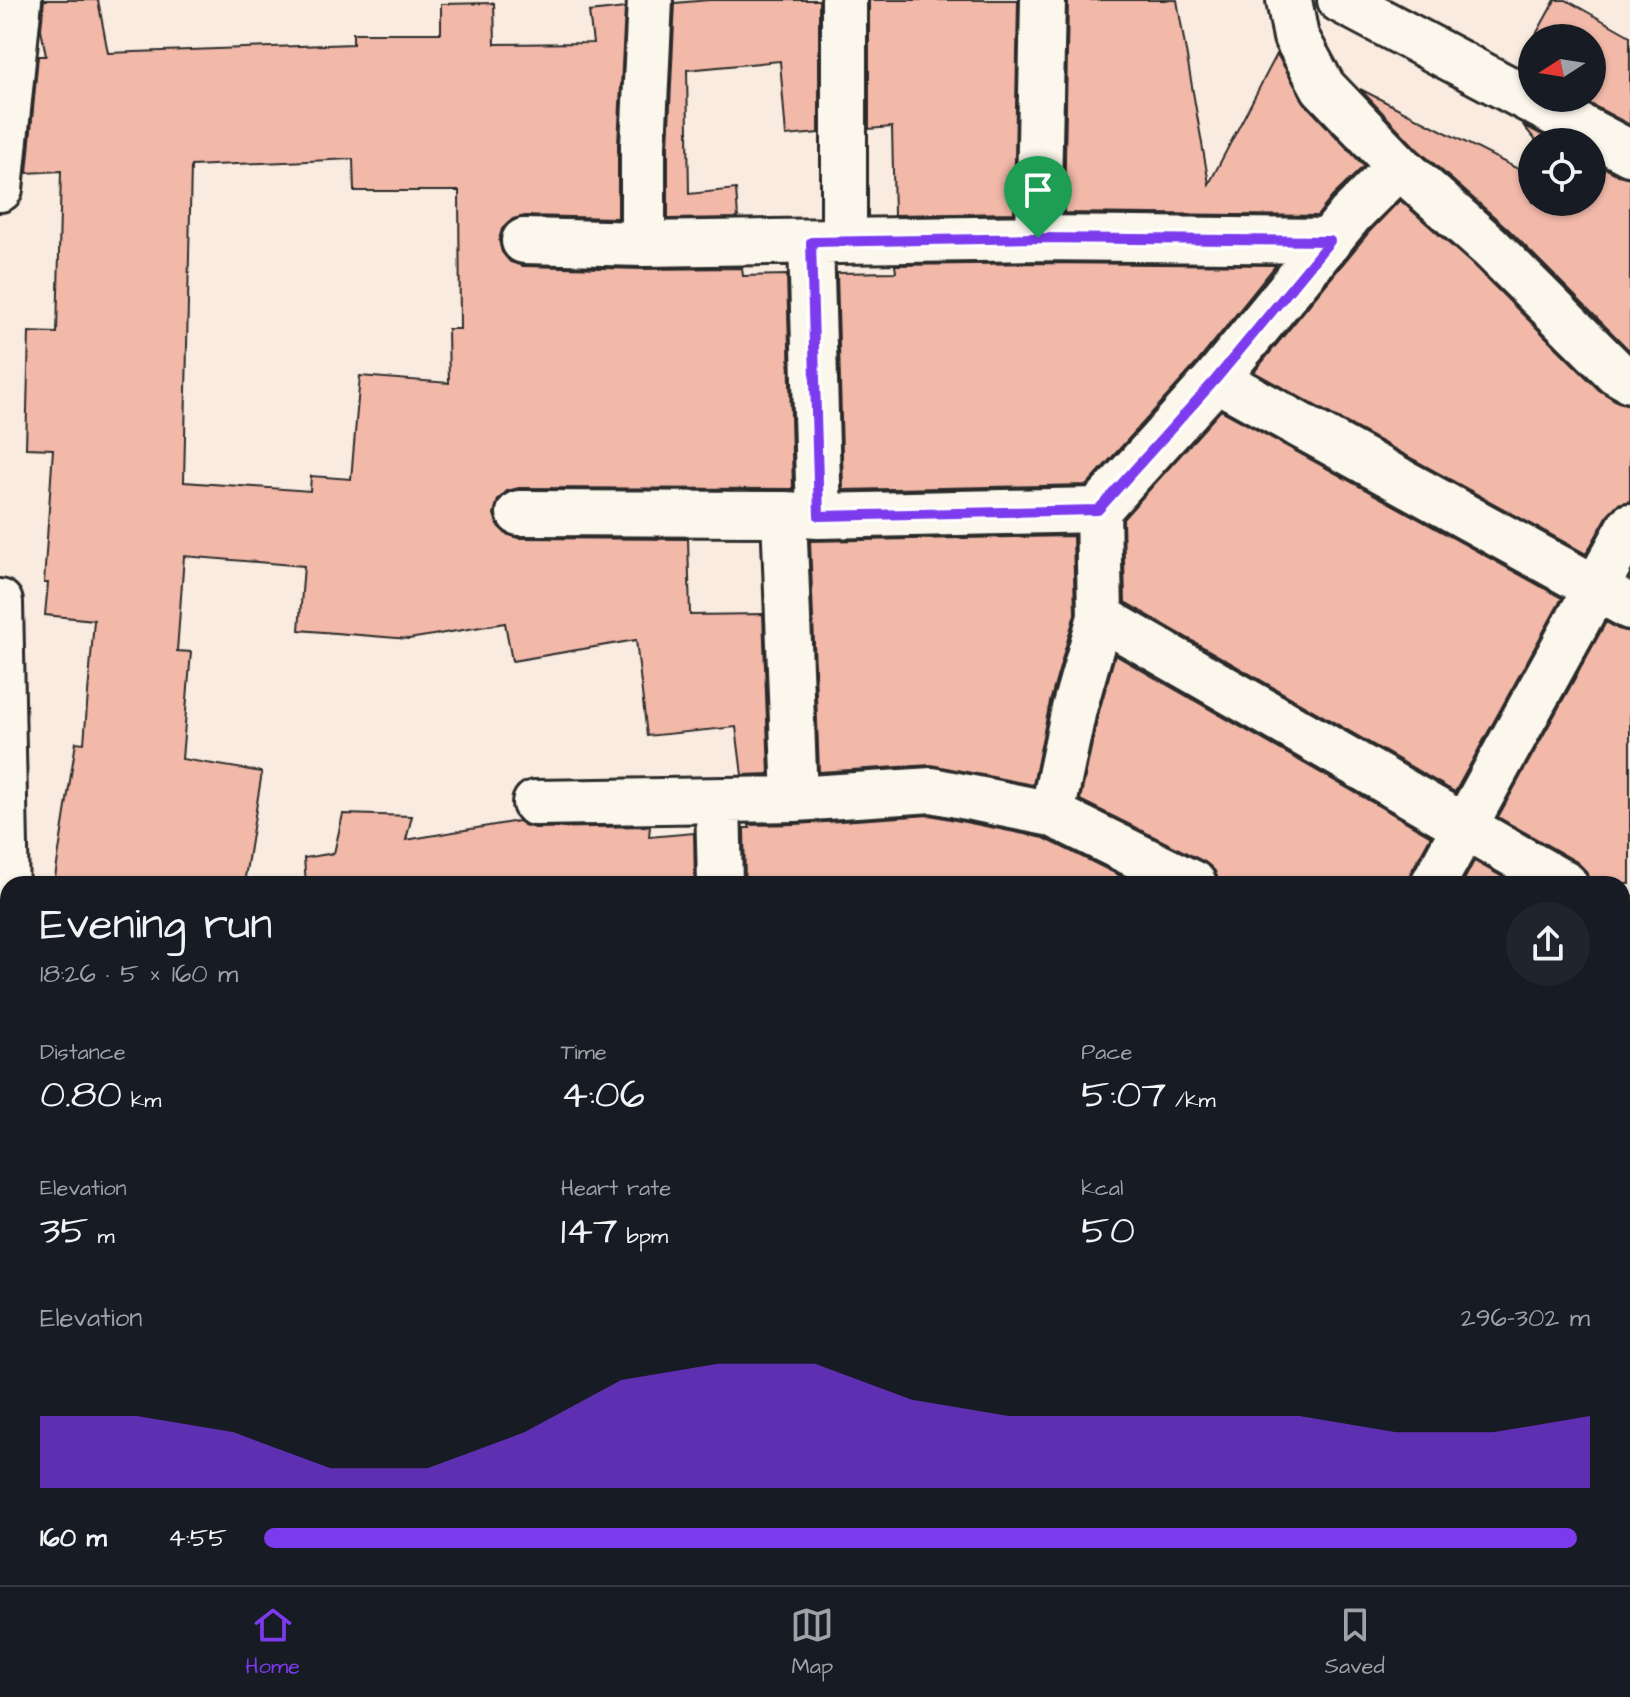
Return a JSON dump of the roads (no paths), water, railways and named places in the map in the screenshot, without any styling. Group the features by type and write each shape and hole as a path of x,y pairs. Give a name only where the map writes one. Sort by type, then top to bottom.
{"street":[{"path":"0,189 19,0"},
{"path":"643,244 643,145 650,0"},
{"path":"795,799 802,515 828,241 844,0"},
{"path":"1038,238 1043,0"},
{"path":"1289,0 1296,37 1323,87 1399,166 1490,247 1616,372 1630,380"},
{"path":"1340,0 1630,153"},
{"path":"1052,814 1074,709 1100,617 1098,510 1216,379 1350,215 1399,166"},
{"path":"524,241 643,244 1038,238 1330,241"},
{"path":"1216,379 1613,598"},
{"path":"519,513 802,515 1098,510"},
{"path":"1437,876 1465,827 1613,598 1630,526"},
{"path":"0,602 7,876"},
{"path":"1100,617 1551,876"},
{"path":"535,803 795,799 932,790 1052,814 1178,876"},
{"path":"718,801 720,876"}]}
